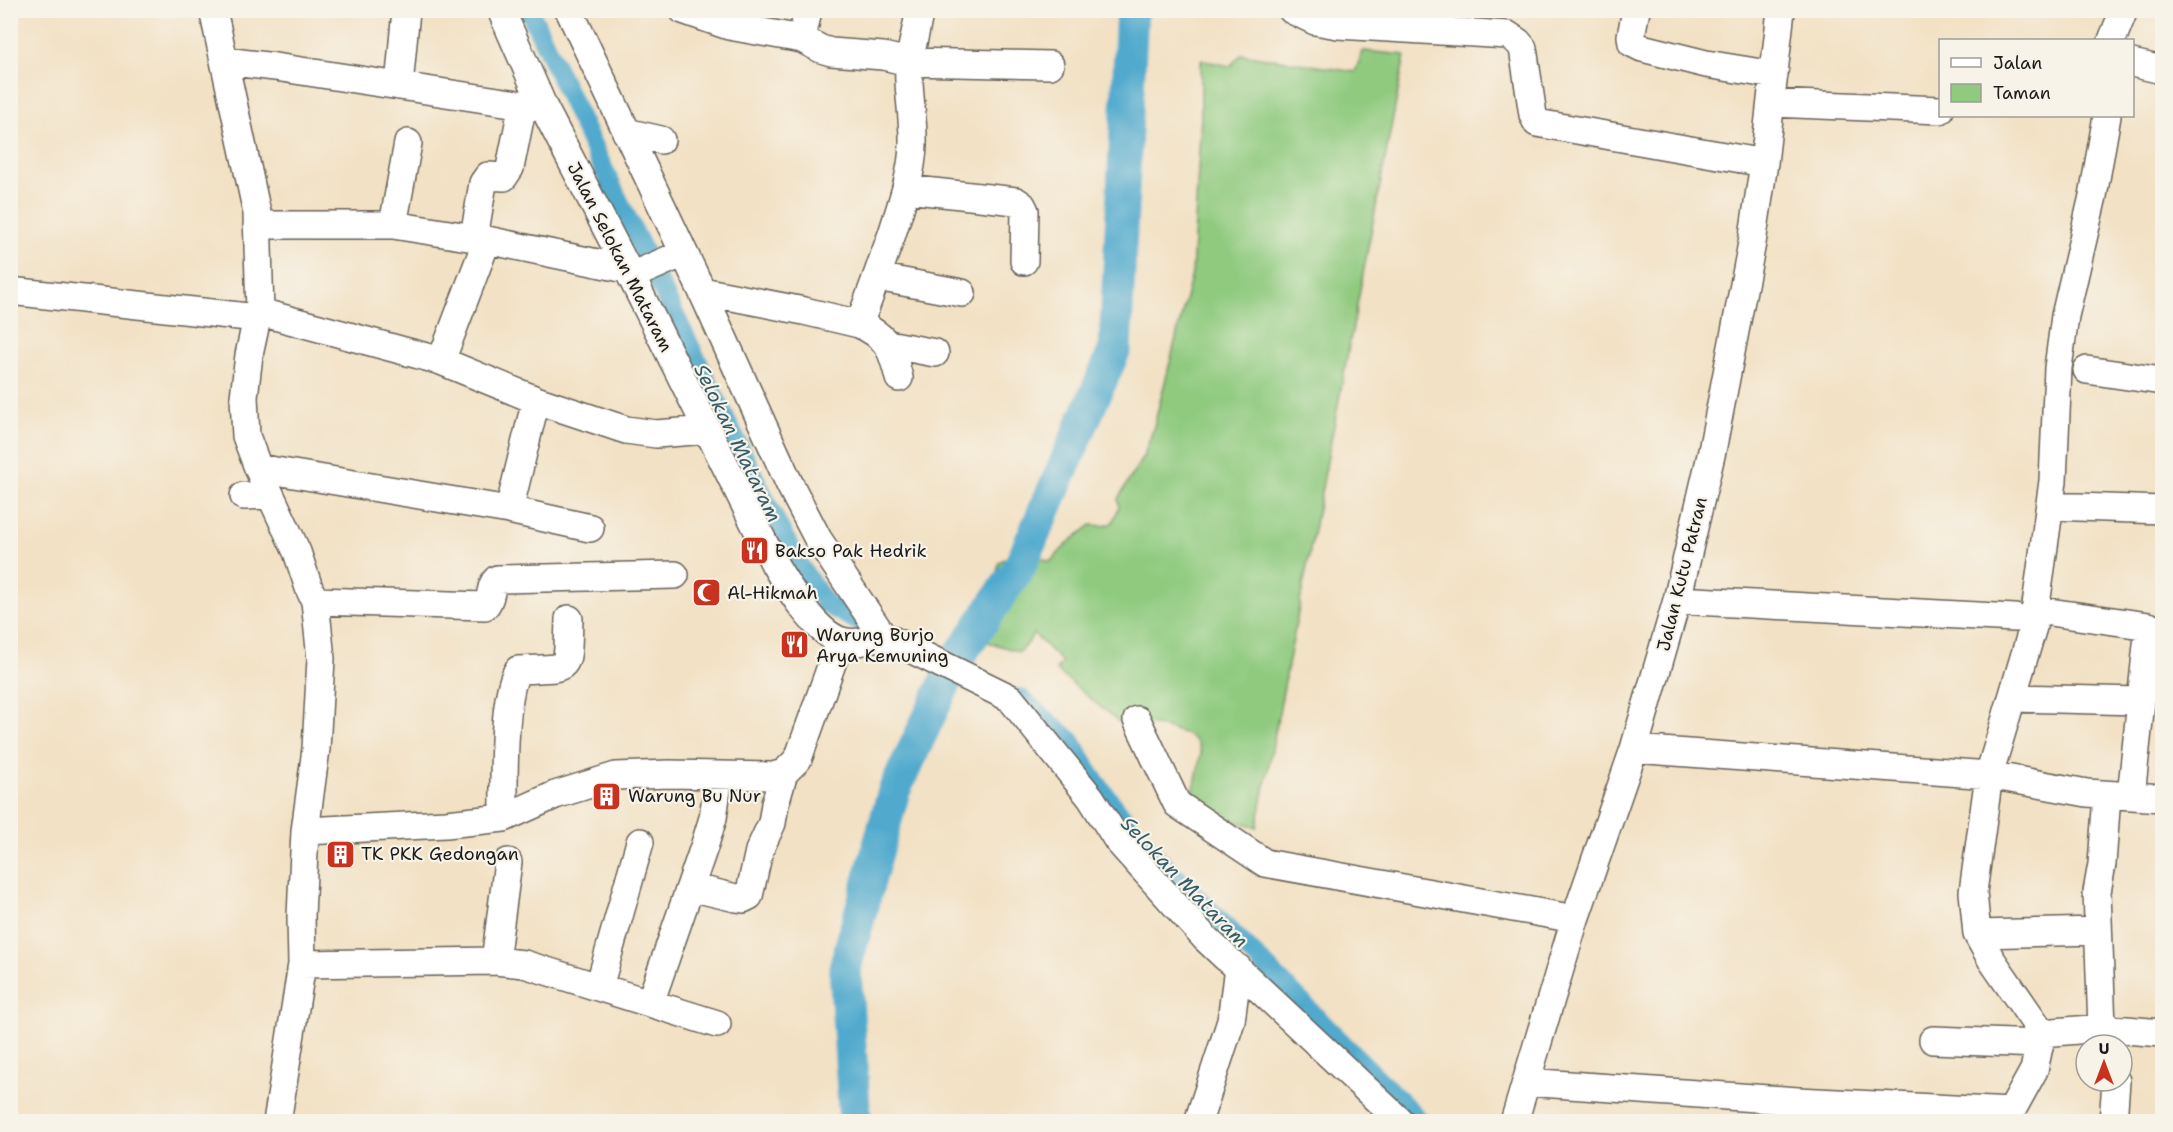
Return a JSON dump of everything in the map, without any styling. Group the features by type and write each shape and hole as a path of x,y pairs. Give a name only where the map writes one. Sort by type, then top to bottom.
{"street":[{"path":"213,10 257,213 259,315 249,355 243,410 246,436 258,468 297,552 315,601 321,658 316,749 305,831 301,916 302,964 277,1122"},
{"path":"399,86 406,10"},
{"name":"Jalan Selokan Mataram","path":"501,10 533,106 633,272 707,430 775,566 802,608 823,629 840,641"},
{"path":"569,10 626,132 679,255 702,291 790,486 818,539 882,639"},
{"path":"802,39 808,10"},
{"path":"859,324 906,189 913,144 908,80 909,62 920,10"},
{"path":"1292,10 1315,21 1370,19 1509,23 1523,48 1533,115 1538,123 1764,163"},
{"path":"1636,10 1631,36 1632,43 1642,48 1706,64 1773,75"},
{"name":"Jalan Kutu Patran","path":"1514,1122 1575,919 1634,749 1677,600 1712,451 1752,243 1764,163 1781,10"},
{"path":"2112,39 2124,10"},
{"path":"688,11 729,26 802,39 831,52 883,56 909,62 1050,65"},
{"path":"225,61 533,106 510,168 504,177 488,176 483,183 481,239 441,361"},
{"path":"2134,63 2163,70"},
{"path":"1771,104 1939,110"},
{"path":"1526,1082 2011,1117 2034,1070 2041,1039 1977,933 1973,892 1989,775 2033,627 2025,614 2050,506 2058,368 2065,316 2093,196 2107,117"},
{"path":"626,132 661,140"},
{"path":"393,225 408,143"},
{"path":"906,189 1016,201 1025,211 1024,261"},
{"path":"257,225 393,225 481,239 633,272 679,255"},
{"path":"877,277 962,292"},
{"path":"10,291 259,315 441,361 536,400 626,430 656,434 707,430"},
{"path":"702,291 859,324 876,332 888,344 899,378"},
{"path":"888,344 935,353"},
{"path":"2087,370 2163,381"},
{"path":"509,510 536,400"},
{"path":"258,468 509,510 590,528"},
{"path":"244,496 270,495"},
{"path":"2050,506 2163,510"},
{"path":"315,601 485,606 490,602 493,583 497,579 675,575"},
{"path":"1677,600 2025,614 2149,626 2140,701 2097,892 2098,931 2113,1033"},
{"path":"504,818 507,717 513,677 518,670 559,669 566,664 569,619"},
{"path":"690,887 736,898 743,899 749,896 759,851 772,823 784,773 798,759 804,746 826,675 840,641 882,639 980,682 1010,698 1091,798 1118,841 1205,938 1401,1122"},
{"path":"2013,698 2140,701"},
{"path":"1137,720 1177,804 1265,863 1575,919"},
{"path":"1634,749 1989,775 2119,796 2163,798"},
{"path":"305,831 446,824 504,818 555,795 616,776 669,774 773,776 784,773"},
{"path":"650,1003 713,818 719,775"},
{"path":"599,987 640,842"},
{"path":"495,961 508,862"},
{"path":"1977,933 2098,931"},
{"path":"302,964 495,961 524,964 717,1024"},
{"path":"1198,1122 1231,1021 1238,968"},
{"path":"2134,1034 2163,1033"},
{"path":"1933,1040 2074,1037"},
{"path":"2113,1122 2115,1093"}],"green space":[{"path":"1363,51 1405,55 1257,827 1195,809 1192,799 1201,754 1195,740 1174,730 1151,724 1132,733 1056,670 1062,662 1033,633 1029,642 1019,652 979,639 974,634 974,612 994,584 999,562 1022,549 1050,562 1069,542 1091,525 1104,526 1112,523 1119,507 1118,499 1144,455 1153,430 1192,274 1201,116 1201,60 1230,66 1242,54 1355,72"}],"waterway":[{"name":"Selokan Mataram","path":"529,10 610,183 777,524 804,573 826,604 877,631"},
{"path":"855,1122 845,968 894,791 955,662 1020,566 1115,349 1132,10"},
{"name":"Selokan Mataram","path":"1020,698 1071,741 1091,776 1142,843 1421,1122"}],"place":[{"name":"Bakso Pak Hedrik","path":"754,551"},
{"name":"Al-Hikmah","path":"706,593"},
{"name":"Warung Burjo Arya Kemuning","path":"795,645"},
{"name":"Warung Bu Nur","path":"607,796"},
{"name":"TK PKK Gedongan","path":"340,854"}]}
